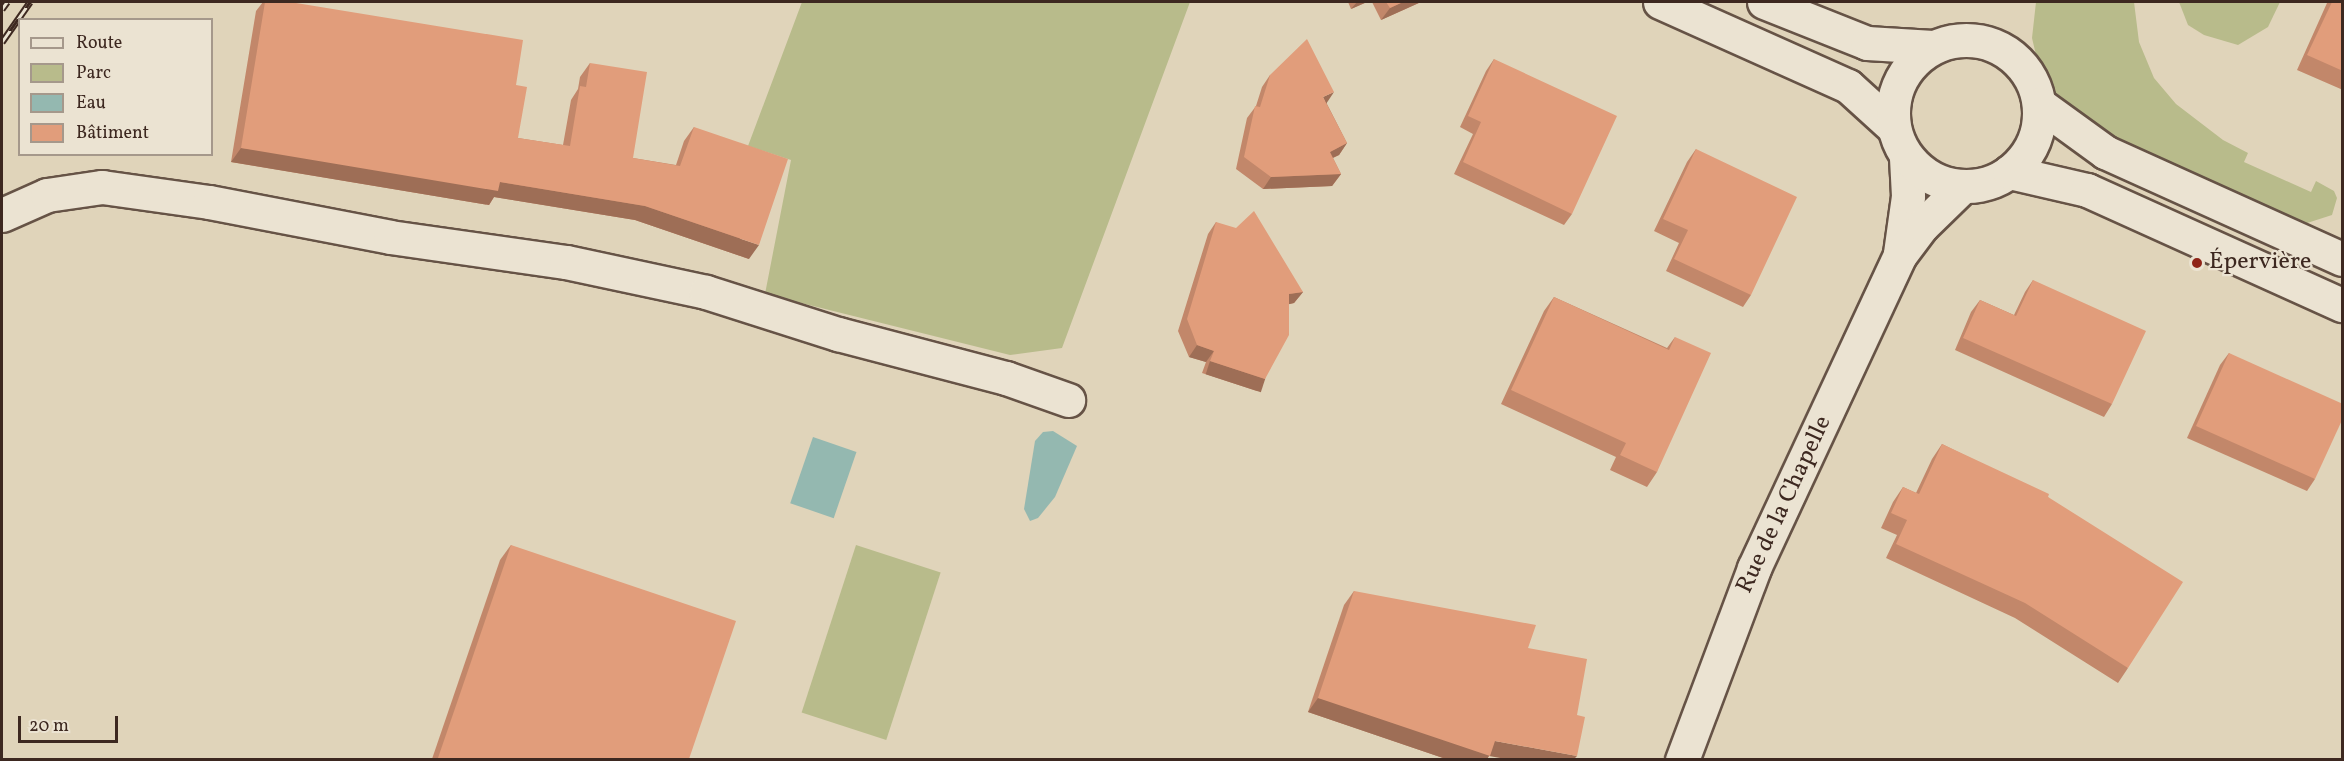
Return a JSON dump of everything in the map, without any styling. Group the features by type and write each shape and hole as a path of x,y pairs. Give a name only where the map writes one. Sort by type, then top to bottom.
{"street":[{"path":"1660,2 1848,87 1893,127"},
{"path":"1764,2 1867,43 1933,47 1966,39 2000,48 2026,71 2039,104 2033,142 2009,172 1987,183 1963,186 1932,178 1906,157 1893,127 1893,103 1900,80 1914,61 1933,47"},
{"path":"2039,104 2105,152 2343,259"},
{"name":"Rue de la Chapelle","path":"1900,255 1907,220 1906,157"},
{"path":"2009,172 2087,190 2343,305"},
{"name":"Rue de la Chapelle","path":"1682,759 1754,568 1900,255 1923,225 1963,186"},
{"path":"2,215 47,195 102,187 209,202 390,237 566,262 706,292 838,334 1006,378 1068,400"}],"green space":[{"path":"802,2 1190,2 1062,348 1010,355 765,294 791,160 748,146"},
{"path":"2036,2 2134,2 2139,42 2154,78 2176,104 2223,140 2248,153 2244,162 2311,192 2316,181 2334,191 2337,198 2332,215 2304,224 2128,149 2061,104 2036,55 2032,38"},
{"path":"2179,2 2280,2 2268,27 2238,45 2204,35 2188,25"},
{"path":"856,545 941,573 886,740 802,712"}],"water":[{"path":"1053,431 1077,446 1055,497 1038,518 1030,521 1024,509 1035,441 1043,432"},
{"path":"813,437 856,452 834,518 790,503"}],"building":[{"path":"265,2 290,2 523,40 516,85 527,87 518,138 570,146 580,86 586,87 590,63 647,72 633,158 680,166 694,127 788,159 759,245 645,206 500,182 498,191 241,148"},
{"path":"1386,2 1403,2 1390,8"},
{"path":"2332,2 2343,2 2343,71 2307,55"},
{"path":"1307,39 1334,92 1323,97 1347,143 1330,152 1341,174 1271,177 1244,157 1255,106 1260,107 1270,75"},
{"path":"1494,59 1617,116 1572,214 1463,162 1481,122 1468,116"},
{"path":"1696,149 1797,197 1751,295 1674,259 1688,230 1663,219"},
{"path":"1254,211 1303,292 1289,294 1289,335 1265,379 1210,361 1214,351 1197,345 1187,319 1216,222 1236,228"},
{"path":"2033,280 2146,331 2112,404 1963,338 1980,300 2016,316"},
{"path":"1554,297 1669,350 1675,337 1711,353 1657,472 1620,455 1626,443 1511,390"},
{"path":"2229,353 2343,404 2343,418 2315,479 2196,426"},
{"path":"1942,444 2049,494 2048,497 2183,582 2128,668 2025,603 1896,544 1907,520 1891,513 1903,487 1919,494"},
{"path":"511,545 736,621 689,759 438,758"},
{"path":"1354,591 1536,625 1528,648 1587,659 1577,715 1585,717 1577,756 1495,741 1490,756 1318,698"}],"railway":[{"path":"2,9 7,2"},
{"path":"19,18 30,2"},
{"path":"2,42 18,19"}],"place":[{"name":"Épervière","path":"2197,263"}]}
